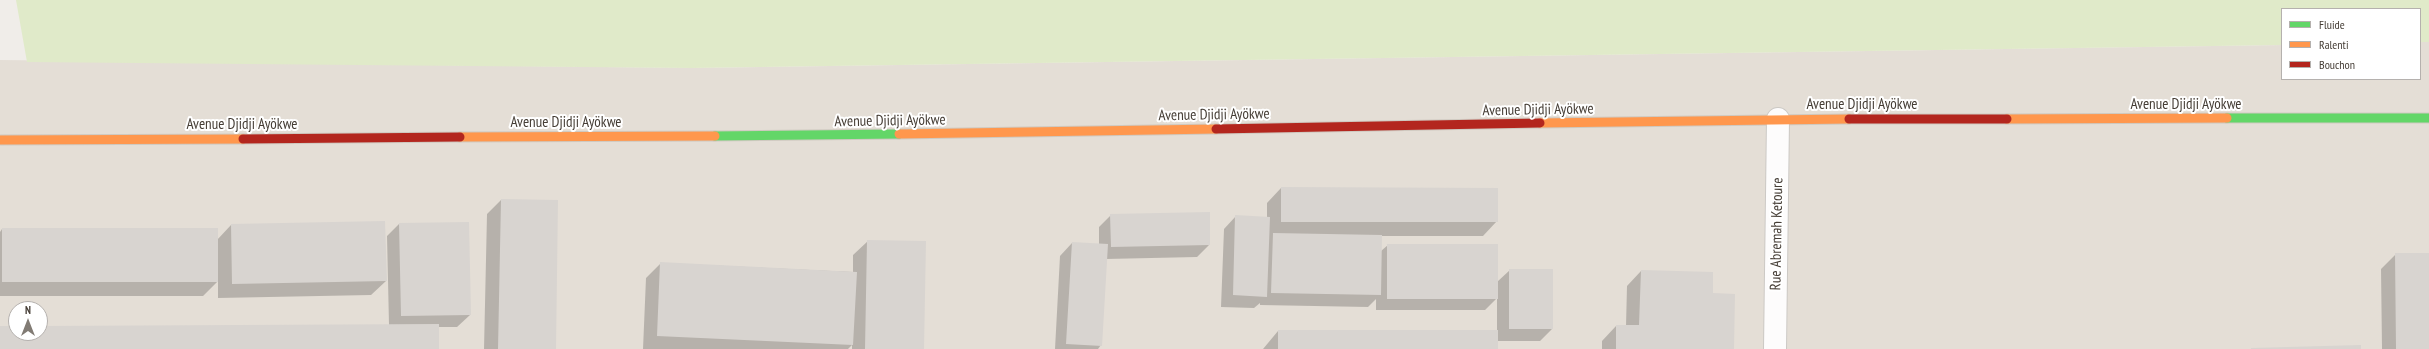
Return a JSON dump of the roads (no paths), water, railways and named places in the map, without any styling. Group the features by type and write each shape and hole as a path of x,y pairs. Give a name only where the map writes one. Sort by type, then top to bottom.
{"street":[{"name":"Avenue Djidji Ayökwe","path":"0,140 854,136 1778,119 2429,118"},
{"name":"Rue Abremah Ketoure","path":"1775,349 1778,119"}]}
